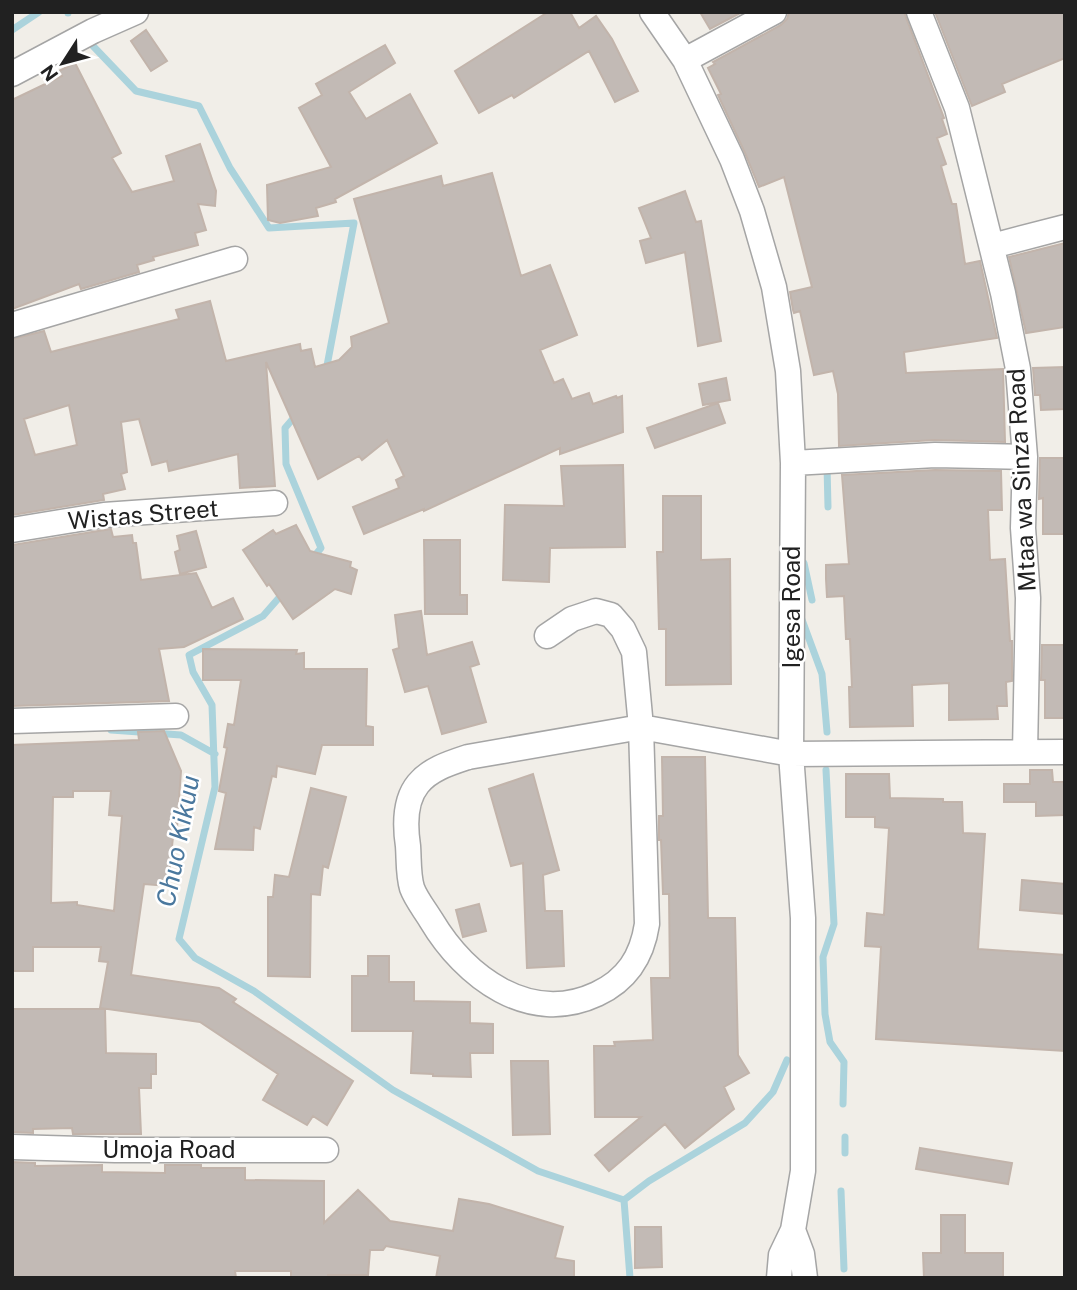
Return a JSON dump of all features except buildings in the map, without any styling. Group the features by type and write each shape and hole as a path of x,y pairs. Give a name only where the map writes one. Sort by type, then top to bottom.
{"street":[{"path":"12,74 93,31 136,12"},
{"name":"Igesa Road","path":"652,12 685,60 732,159 752,211 774,287 788,370 793,463 792,754 803,918 803,1171 793,1230 780,1266 758,1278"},
{"path":"685,60 774,12"},
{"name":"Mtaa wa Sinza Road","path":"919,12 957,108 992,246 1018,369 1025,457 1023,528 1028,650 1025,752"},
{"path":"992,246 1065,227"},
{"path":"12,325 235,259"},
{"path":"793,463 935,455 1025,457"},
{"name":"Wistas Street","path":"12,530 104,515 275,503"},
{"path":"547,636 584,614 596,611 611,615 623,629 634,652 641,727 647,925 637,960 626,975 612,987 587,999 565,1004 539,1004 516,998 490,985 469,969 443,940 412,888 405,824 409,802 416,786 430,772 468,757 641,727 792,754 1065,752"},
{"path":"12,721 176,716"},
{"name":"Umoja Road","path":"12,1147 326,1150"},
{"name":"Igesa Road","path":"793,1230 802,1254 805,1278"}],"waterway":[{"path":"12,30 39,12"},
{"name":"Chuo Kikuu","path":"93,46 136,91 199,106 230,168 269,228 354,223 326,371"},
{"name":"Chuo Kikuu","path":"297,414 285,428 286,464 321,548 312,559"},
{"path":"827,466 828,507"},
{"path":"804,563 812,600"},
{"name":"Chuo Kikuu","path":"284,592 263,616 189,655 193,672 212,705 215,787 179,939 195,958 254,991 393,1090 538,1171 624,1200 630,1278"},
{"path":"801,617 822,674 827,732"},
{"path":"111,730 181,735 215,754"},
{"path":"826,770 834,924 823,957 825,1014 830,1042 844,1062 843,1104"},
{"path":"624,1200 649,1181 745,1123 773,1092 787,1060"},
{"path":"845,1137 845,1153"},
{"path":"841,1191 844,1269"}]}
